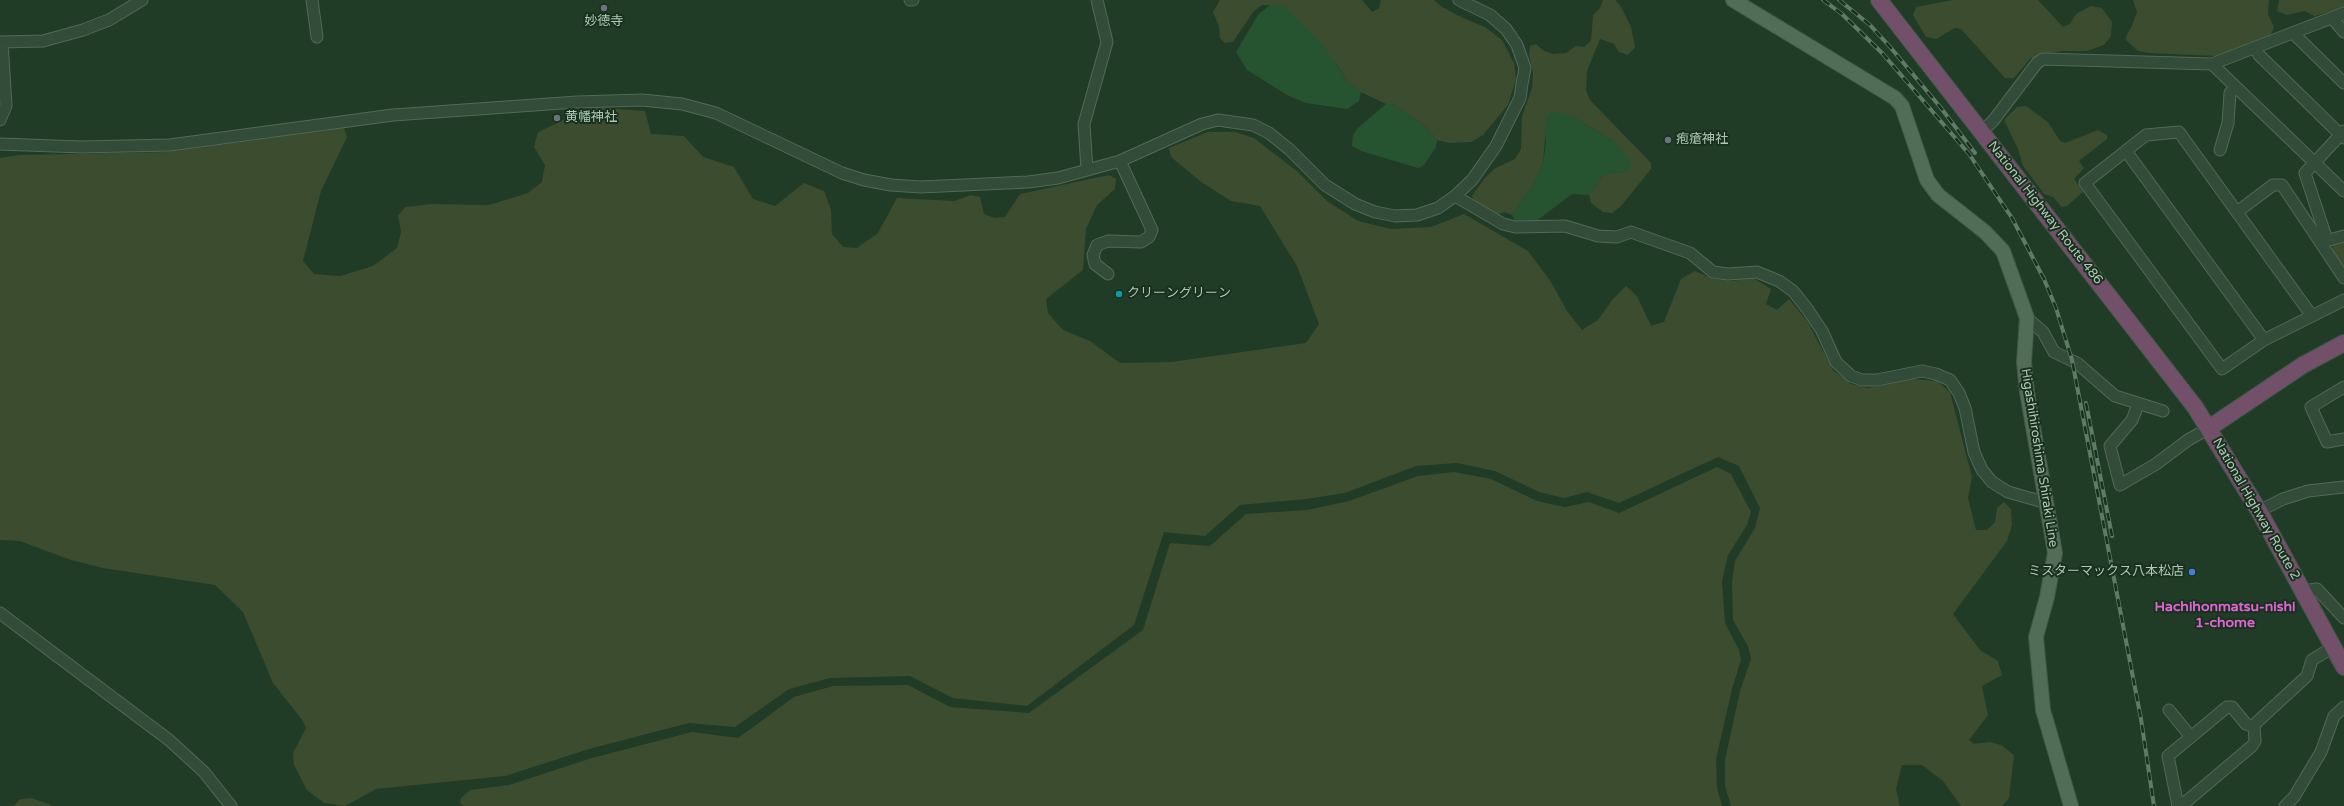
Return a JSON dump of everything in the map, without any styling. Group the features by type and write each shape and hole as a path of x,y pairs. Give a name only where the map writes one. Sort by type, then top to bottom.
{"highway":[{"name":"National Highway Route 486","path":"1879,0 2173,376 2209,428"},
{"name":"National Highway Route 2","path":"2344,343 2302,365 2209,428 2259,511 2344,667"}],"main road":[{"name":"Higashihiroshima Shiraki Line","path":"1733,0 1895,98 1902,106 1927,180 1938,195 1985,232 2004,251 2027,318 2024,362 2048,503 2054,552 2047,597 2036,637 2043,710 2071,806"}],"street":[{"path":"0,120 6,106 1,42 43,41 82,30 109,20 142,0"},
{"path":"312,0 317,37"},
{"path":"1087,170 1084,124 1107,42 1097,0"},
{"path":"0,144 81,147 170,144 393,115 577,102 642,100 682,104 716,113 842,173 864,180 891,185 921,187 1028,182 1058,178 1120,162 1202,124 1218,120 1253,125 1269,133 1290,150 1325,185 1355,204 1375,212 1395,216 1417,215 1438,208 1455,196 1472,180 1496,146 1520,98 1525,68 1517,44 1506,29 1490,15 1459,0"},
{"path":"1981,132 1993,121 2037,63 2044,59 2212,64 2344,13"},
{"path":"2332,18 2344,32"},
{"path":"2293,33 2344,83"},
{"path":"2255,47 2259,55 2343,134 2314,162 2305,173 2325,234 2322,242"},
{"path":"2212,64 2344,191"},
{"path":"2220,150 2228,123 2230,93 2235,87"},
{"path":"2312,316 2178,132 2146,135 2085,183 2222,369 2264,340 2312,316 2344,300"},
{"path":"2126,151 2264,340"},
{"path":"1108,274 1095,264 1093,255 1097,245 1108,241 1141,242 1149,237 1152,230 1120,162"},
{"path":"2237,212 2273,185 2282,185 2322,242 2344,278"},
{"path":"1455,196 1503,224 1515,227 1565,226 1604,236 1617,237 1631,232 1690,252 1713,272 1728,274 1757,272 1779,281 1793,291 1808,310 1822,331 1836,362 1851,376 1862,380 1878,380 1922,371 1936,374 1950,380 1959,393 1965,408 1974,452 1982,470 1992,482 2008,492 2048,503"},
{"path":"2322,242 2344,236"},
{"path":"2027,318 2043,332 2054,352 2077,363 2115,396 2138,405 2163,411"},
{"path":"2344,387 2311,407 2327,442 2344,439"},
{"path":"2138,405 2132,420 2110,446 2120,485 2156,464 2188,440 2209,428"},
{"path":"2259,511 2283,499 2308,491 2344,487"},
{"path":"2303,591 2317,589 2344,618"},
{"path":"0,613 169,740 204,772 231,806"},
{"path":"2254,727 2307,676 2312,660 2333,647"},
{"path":"2227,707 2232,708 2246,724 2254,727 2255,740 2252,746 2187,801 2178,805 2168,756 2227,707"},
{"path":"2285,806 2294,797 2321,752 2334,716 2344,707"},
{"path":"2169,710 2191,737"}],"shaded area":[{"path":"1220,0 1362,0 1372,12 1379,8 1381,0 1434,0 1442,7 1485,27 1502,40 1514,63 1516,79 1508,105 1483,135 1471,142 1449,143 1437,140 1423,124 1392,104 1386,104 1361,92 1348,82 1337,65 1270,5 1262,5 1253,12 1233,42 1225,43 1220,38 1219,26 1213,12"},
{"path":"1603,0 1615,0 1620,5 1631,27 1635,47 1628,55 1619,52 1614,44 1600,39 1587,71 1586,90 1590,100 1651,163 1651,169 1621,206 1612,213 1603,212 1591,203 1589,195 1603,175 1628,171 1613,141 1570,115 1547,116 1543,163 1535,182 1512,215 1505,212 1496,215 1475,203 1472,196 1484,179 1494,169 1515,159 1521,149 1522,116 1532,88 1533,73 1529,55 1530,46 1536,44 1544,51 1553,54 1566,53 1576,46 1584,47 1591,41 1593,15 1600,8"},
{"path":"1953,0 2038,0 2063,27 2070,24 2076,14 2091,6 2102,8 2112,22 2111,36 2104,45 2087,51 2062,51 2030,59 2014,78 2005,78 1961,29 1955,28 1936,39 1926,37 1913,15 1916,7"},
{"path":"2133,0 2269,0 2268,14 2274,27 2270,36 2217,56 2149,53 2138,51 2126,40 2127,34 2137,12"},
{"path":"2279,0 2344,0 2344,7 2315,16 2304,11 2287,15 2277,11"},
{"path":"1270,5 1284,6 1322,44 1348,82 1361,92 1359,101 1347,109 1306,103 1287,95 1247,70 1236,52 1258,15"},
{"path":"1386,104 1392,104 1423,124 1437,140 1436,147 1424,165 1418,168 1361,151 1352,146 1353,135 1358,128"},
{"path":"2026,106 2048,122 2060,141 2065,143 2098,130 2107,135 2107,139 2079,161 2084,168 2074,179 2083,192 2067,206 2062,207 2053,197 2044,194 2023,166 2018,149 2004,120 2017,107"},
{"path":"592,107 645,111 651,134 684,136 703,157 734,167 753,199 775,206 804,183 824,191 831,210 832,234 843,247 857,248 878,233 897,198 955,201 970,195 980,197 984,214 995,218 1005,217 1020,194 1109,175 1116,179 1115,189 1097,205 1086,229 1083,270 1046,299 1048,313 1063,330 1090,341 1120,363 1171,362 1306,343 1319,324 1297,266 1260,206 1231,201 1200,181 1171,157 1169,148 1208,132 1235,132 1254,138 1298,172 1327,201 1358,221 1391,229 1431,227 1464,214 1528,251 1551,282 1567,311 1582,330 1598,320 1612,300 1626,286 1637,296 1651,326 1664,322 1681,279 1695,271 1713,279 1732,281 1753,278 1771,289 1766,304 1777,310 1789,299 1807,321 1833,370 1851,384 1868,388 1912,379 1937,381 1950,392 1972,477 1968,498 1976,530 1987,530 1995,522 1997,508 2004,502 2011,509 2012,525 2007,541 1953,614 1980,650 1998,661 2002,675 1982,686 1988,715 1969,740 1974,744 1990,742 2001,745 2014,755 2009,798 2002,806 1961,806 1943,781 1922,765 1902,765 1896,789 1900,806 1731,806 1725,786 1725,760 1740,691 1751,659 1748,646 1733,620 1732,582 1735,561 1755,528 1760,508 1739,466 1718,457 1619,503 1587,492 1564,498 1539,492 1495,471 1457,463 1416,466 1345,493 1306,499 1240,505 1205,536 1164,532 1134,625 1027,706 953,698 910,676 830,678 789,689 735,727 689,723 589,749 505,776 376,789 345,806 324,803 307,790 294,765 293,753 306,728 303,721 273,683 243,612 215,585 103,568 71,560 20,541 0,540 0,158 19,155 168,152 344,128 347,137 321,191 303,261 314,274 340,276 373,266 397,248 401,232 398,216 405,207 433,204 489,205 528,193 542,182 545,165 534,147 538,132"},
{"path":"1552,111 1570,115 1613,141 1629,159 1631,166 1628,171 1603,175 1589,195 1573,194 1531,225 1516,222 1512,215 1535,182 1543,163 1546,143 1545,125 1547,116"},
{"path":"2344,241 2344,270 2331,251 2334,244"},
{"path":"1717,467 1731,474 1751,512 1747,525 1728,555 1722,581 1725,623 1739,650 1741,660 1732,689 1716,759 1717,788 1722,806 464,806 460,803 461,798 470,790 509,785 592,758 692,732 738,738 794,697 833,686 908,685 950,707 1029,713 1143,630 1170,543 1210,546 1246,514 1307,510 1349,501 1418,476 1454,472 1491,479 1537,501 1565,507 1589,502 1619,513"},
{"path":"31,798 51,806 14,806 20,799"}],"railway":[{"path":"1823,0 1842,14 1883,54 1969,154 2012,218 2044,279 2056,308 2072,360 2141,719 2154,806"},
{"path":"1839,0 1870,25 1891,48 1941,108 1975,153"},
{"path":"2086,403 2112,536"}],"place":[{"name":"妙徳寺","path":"604,8"},
{"name":"黄幡神社","path":"557,118"},
{"name":"疱瘡神社","path":"1668,140"},
{"name":"クリーングリーン","path":"1119,294"},
{"name":"ミスターマックス八本松店","path":"2192,572"}],"district":[{"name":"Hachihonmatsu-nishi 1-chome","path":"2225,616"}]}
